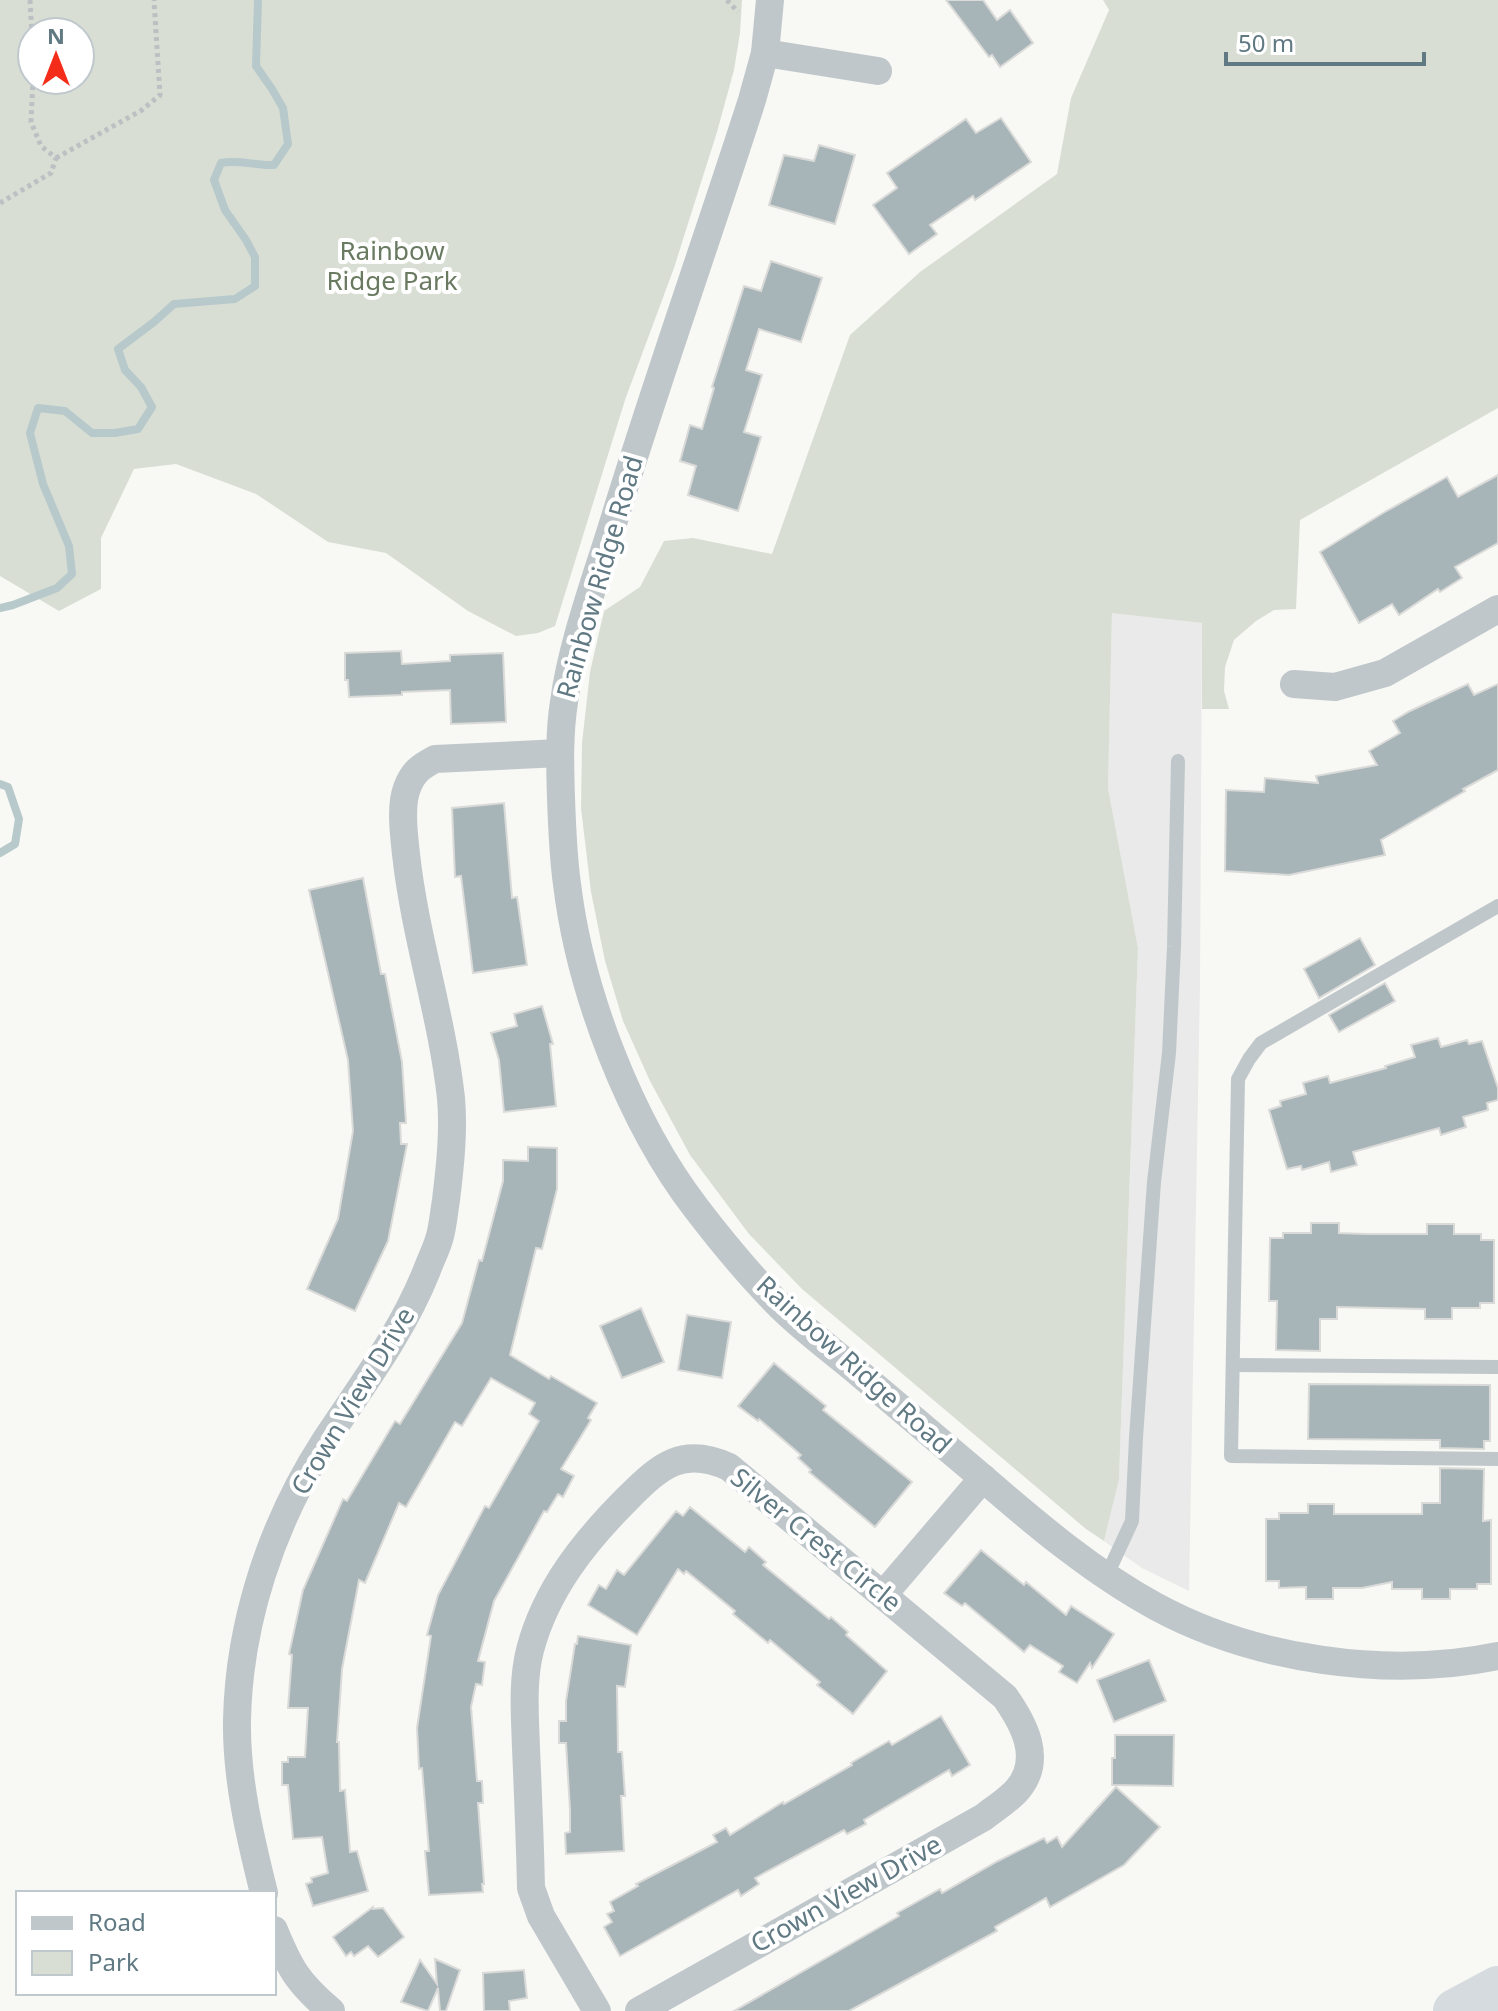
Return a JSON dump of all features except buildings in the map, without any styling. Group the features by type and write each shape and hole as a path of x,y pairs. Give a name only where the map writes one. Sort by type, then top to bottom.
{"highway":[{"path":"1455,2011 1498,1988"}],"street":[{"name":"Rainbow Ridge Road","path":"770,0 765,53 719,202 642,430 577,641 564,700 560,753 566,884 590,990 608,1044 658,1151 694,1205 782,1308 1029,1518 1107,1575 1154,1605 1199,1627 1309,1658 1369,1665 1424,1665 1498,1656"},
{"path":"765,53 878,71"},
{"path":"1294,684 1335,687 1385,673 1498,609"},
{"name":"Crown View Drive","path":"263,1891 250,1840 239,1747 238,1709 246,1633 261,1577 301,1480 406,1317 439,1238 446,1198 451,1148 451,1100 411,896 403,825 405,791 417,768 435,759 560,753"},
{"name":"Silver Crest Circle","path":"597,2011 541,1916 531,1888 525,1694 529,1651 546,1607 567,1568 598,1528 652,1475 671,1463 693,1457 711,1459 729,1467 1005,1697 1020,1718 1031,1756"},
{"path":"883,1595 983,1478"},
{"name":"Crown View Drive","path":"639,2011 984,1817 1019,1789 1031,1756"},
{"path":"276,1935 286,1961 303,1986 331,2011"}],"lane":[{"path":"1107,1575 1132,1521 1153,1197 1169,1053 1178,761"},
{"path":"1498,906 1261,1043 1238,1079 1231,1456 1498,1459"},
{"path":"1233,1365 1498,1367"}],"path":[{"path":"0,203 51,173 56,158 142,110 160,95 154,0"},
{"path":"727,0 738,12"},
{"path":"32,96 31,122 41,146 56,158"}],"shaded area":[{"path":"1112,612 1202,623 1200,983 1189,1591 1142,1568 1104,1541 1119,1478 1138,948 1108,788"}],"green space":[{"name":"Rainbow Ridge Park","path":"0,0 742,0 734,70 717,132 674,268 625,400 555,626 538,633 516,636 468,611 386,553 328,542 256,494 176,464 134,469 101,538 101,589 59,611 0,576"},
{"path":"1103,0 1498,0 1498,408 1300,520 1296,609 1274,610 1234,640 1225,667 1224,691 1229,709 1202,709 1202,623 1112,613 1108,788 1138,948 1119,1479 1104,1541 802,1289 749,1234 690,1155 650,1081 623,1021 605,961 591,892 581,808 582,743 590,672 604,611 640,587 664,541 693,538 772,554 850,335 920,272 1057,174 1071,98 1109,10"}],"waterway":[{"path":"0,608 57,588 72,574 69,546 43,484 30,433 38,408 65,411 92,433 138,429 152,407 141,387 125,370 118,349 174,304 235,299 255,286 255,257 225,210 214,180 221,163 274,165 288,144 283,108 256,66 258,0"},
{"path":"0,784 8,787 19,819 15,844 0,853"}]}
